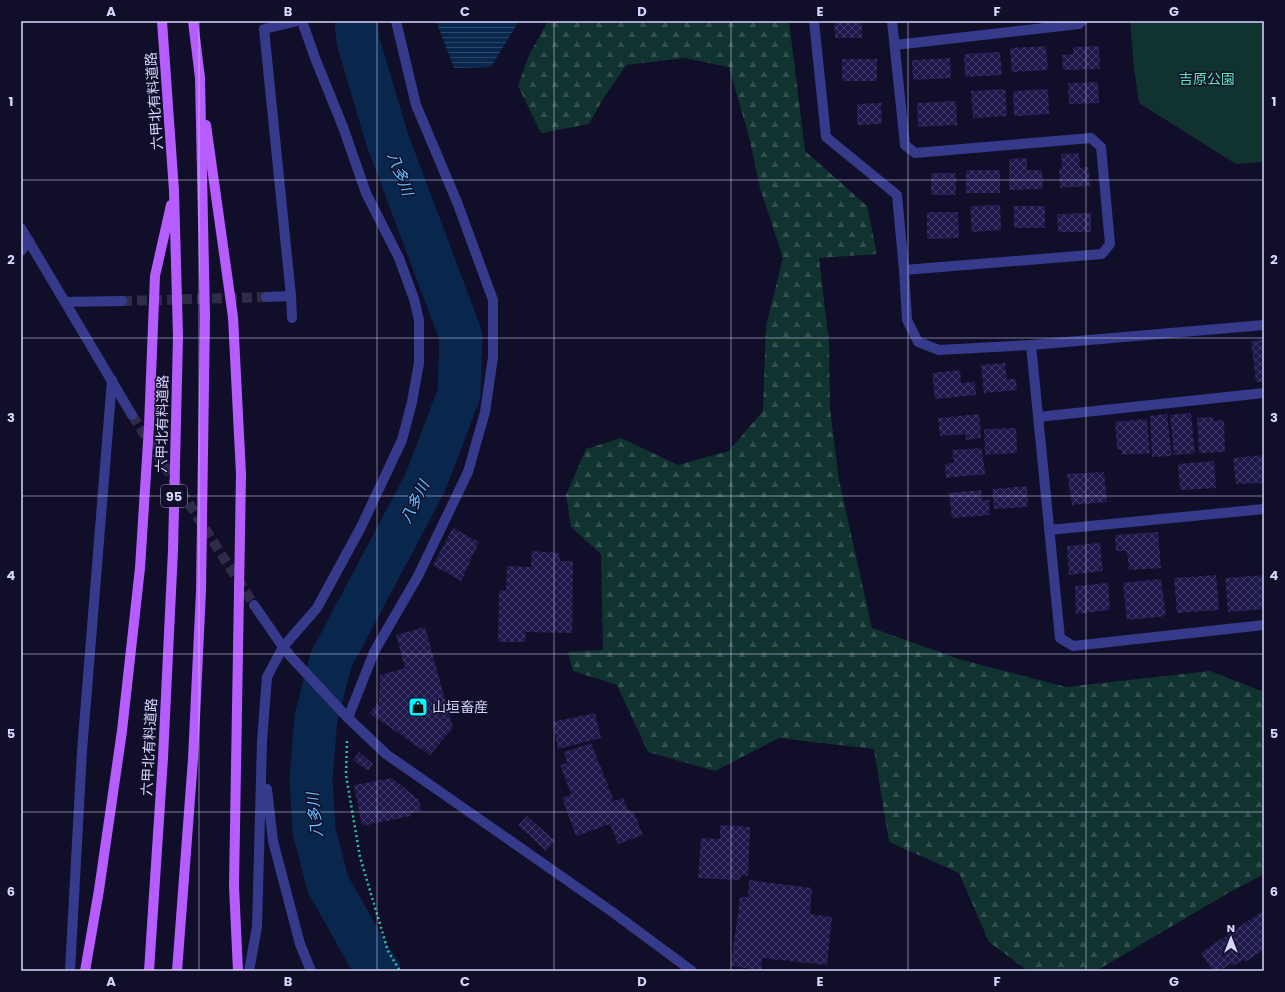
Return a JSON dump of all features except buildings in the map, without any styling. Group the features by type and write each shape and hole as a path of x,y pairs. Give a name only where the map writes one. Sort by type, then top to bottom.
{"main road":[{"name":"六甲北有料道路","path":"148,971 163,758 173,550 178,336 174,191 162,21"},
{"name":"95","path":"177,971 193,759 201,591 205,316 200,78 193,21"},
{"path":"200,78 232,317 241,474 234,886 238,971"},
{"name":"95","path":"85,971 100,890 121,738 140,568 149,426 155,276 174,191"}],"street":[{"path":"292,318 264,29 298,21"},
{"path":"302,21 315,58 343,127 366,193 399,258 414,299 419,320 419,363 412,402 402,440 361,527 316,608 283,647 267,677 262,741 273,841 300,944 311,971"},
{"path":"351,721 374,652 418,576 468,472 485,412 493,358 493,300 457,202 416,105 396,21"},
{"path":"814,21 826,137 897,195 904,270 906,320 918,342 939,350 1031,345 1264,325"},
{"path":"892,21 905,145 915,153 1091,138 1101,147 1110,244 1102,254 904,270"},
{"path":"895,45 1079,24 1082,21"},
{"path":"21,228 132,415"},
{"path":"21,251 29,241"},
{"path":"266,297 291,296"},
{"path":"65,302 122,301"},
{"path":"1031,345 1060,638 1073,646 1264,625"},
{"path":"70,971 82,751 112,380"},
{"path":"1038,417 1264,393"},
{"path":"1049,530 1264,509"},
{"path":"254,605 292,658 351,721 386,754 611,911 692,971"},
{"path":"249,971 257,927 263,755"}],"path":[{"path":"351,721 347,741 346,775 360,857 388,951 400,971"}],"green space":[{"path":"548,21 789,21 805,151 867,206 877,254 819,258 829,343 830,409 839,480 872,628 959,659 1066,687 1210,671 1264,692 1264,874 1228,893 1096,971 1028,971 989,942 959,873 889,842 874,749 779,738 715,771 648,752 617,685 573,671 568,652 603,650 601,554 571,527 566,495 586,449 621,438 678,465 729,451 763,411 766,326 783,258 760,188 750,141 729,67 684,58 626,65 603,99 589,124 541,133 518,86 529,55"},
{"name":"吉原公園","path":"1130,21 1264,21 1264,162 1236,164 1139,103"}],"water":[{"path":"436,21 519,21 491,67 454,68"}],"waterway":[{"name":"八多川","path":"356,21 358,41 387,139 461,336 459,394 425,483 331,660 316,718 311,778 314,831 328,884 370,959 379,971"}],"tunnel":[{"path":"122,301 266,297"},
{"path":"132,415 254,605"}],"place":[{"name":"山垣畜産","path":"418,707"}]}
